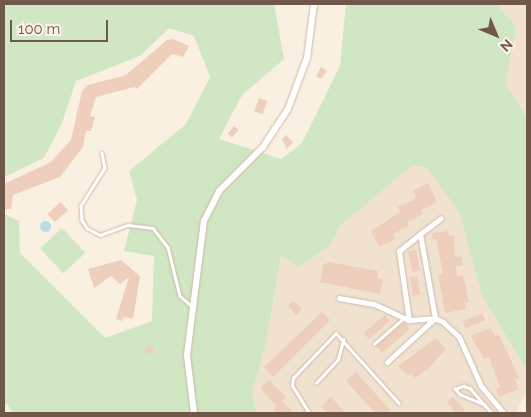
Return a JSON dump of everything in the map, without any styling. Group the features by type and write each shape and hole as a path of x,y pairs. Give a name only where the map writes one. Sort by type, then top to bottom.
{"street":[{"path":"194,413 187,356 204,221 209,207 219,191 263,147 288,109 307,58 314,4"},
{"path":"407,319 399,251 441,218"},
{"path":"420,234 435,318"},
{"path":"339,298 374,304 407,319 435,318 455,332 481,386 504,413"},
{"path":"387,362 435,318"}],"lane":[{"path":"102,153 105,168 81,206 82,220 87,228 100,235 128,225 153,228 168,247 180,296 193,307"},
{"path":"374,344 407,319"},
{"path":"309,413 292,386 293,378 336,333 399,403"},
{"path":"316,383 338,359 342,340"},
{"path":"485,405 460,395 456,389 463,386 470,388 485,405 492,413"}],"shaded area":[{"path":"496,4 527,4 527,118 506,84 516,26"},
{"path":"410,166 426,167 459,212 482,296 527,371 527,390 516,413 256,413 252,392 265,348 281,255 330,245 339,227"}],"green space":[{"path":"4,4 274,4 284,59 242,95 219,139 281,159 302,143 340,66 346,4 496,4 516,26 506,84 527,118 527,371 482,296 459,212 426,167 411,166 339,227 330,245 298,267 281,255 265,348 252,392 256,413 13,413 7,404 4,405 4,214 19,221 20,253 105,338 152,321 154,256 124,251 137,200 129,171 186,124 210,77 194,36 169,28 140,56 76,81 62,123 44,158 4,177"},
{"path":"62,228 85,253 63,273 40,248"}],"water":[{"path":"45,220 51,226 45,232 39,226"}],"building":[{"path":"173,39 189,46 183,57 172,54 137,89 134,87 96,97 90,116 95,117 91,131 86,131 83,147 60,177 13,195 11,209 4,209 4,184 51,162 71,140 82,91 88,85 126,75 167,40"},
{"path":"321,67 327,71 321,79 316,76"},
{"path":"259,98 267,101 262,114 254,111"},
{"path":"234,126 239,130 232,138 228,134"},
{"path":"286,135 293,142 287,149 282,139"},
{"path":"428,183 437,202 421,210 423,214 407,222 409,226 393,234 395,239 379,247 371,231 400,212 398,207 417,198 413,191"},
{"path":"61,202 68,210 55,222 47,214"},
{"path":"448,231 449,236 454,235 455,258 461,256 463,265 456,267 457,276 463,275 469,302 465,303 466,309 445,313 438,275 443,274 436,239 433,240 432,233"},
{"path":"416,250 420,271 412,272 408,252"},
{"path":"121,260 140,276 133,319 124,317 122,321 116,319 129,277 120,284 111,276 94,288 88,269"},
{"path":"329,262 378,271 378,278 383,279 380,294 320,282 323,265"},
{"path":"417,276 420,295 413,296 410,277"},
{"path":"293,301 302,309 296,315 288,306"},
{"path":"322,312 330,320 273,377 264,367"},
{"path":"482,313 485,320 466,329 463,321"},
{"path":"385,315 390,321 369,339 364,333"},
{"path":"404,322 410,329 382,353 376,346"},
{"path":"491,328 495,336 499,335 519,378 515,379 519,389 499,397 496,389 500,387 489,357 484,359 471,336"},
{"path":"436,338 446,349 429,368 415,378 411,373 408,376 398,366"},
{"path":"147,345 153,345 153,353 146,353"},
{"path":"356,372 391,411 388,413 375,413 346,381"},
{"path":"269,380 286,397 282,401 294,413 276,413 273,410 277,406 260,388"},
{"path":"331,397 346,413 328,413 321,407"},
{"path":"453,397 466,413 456,413 447,403"}]}
